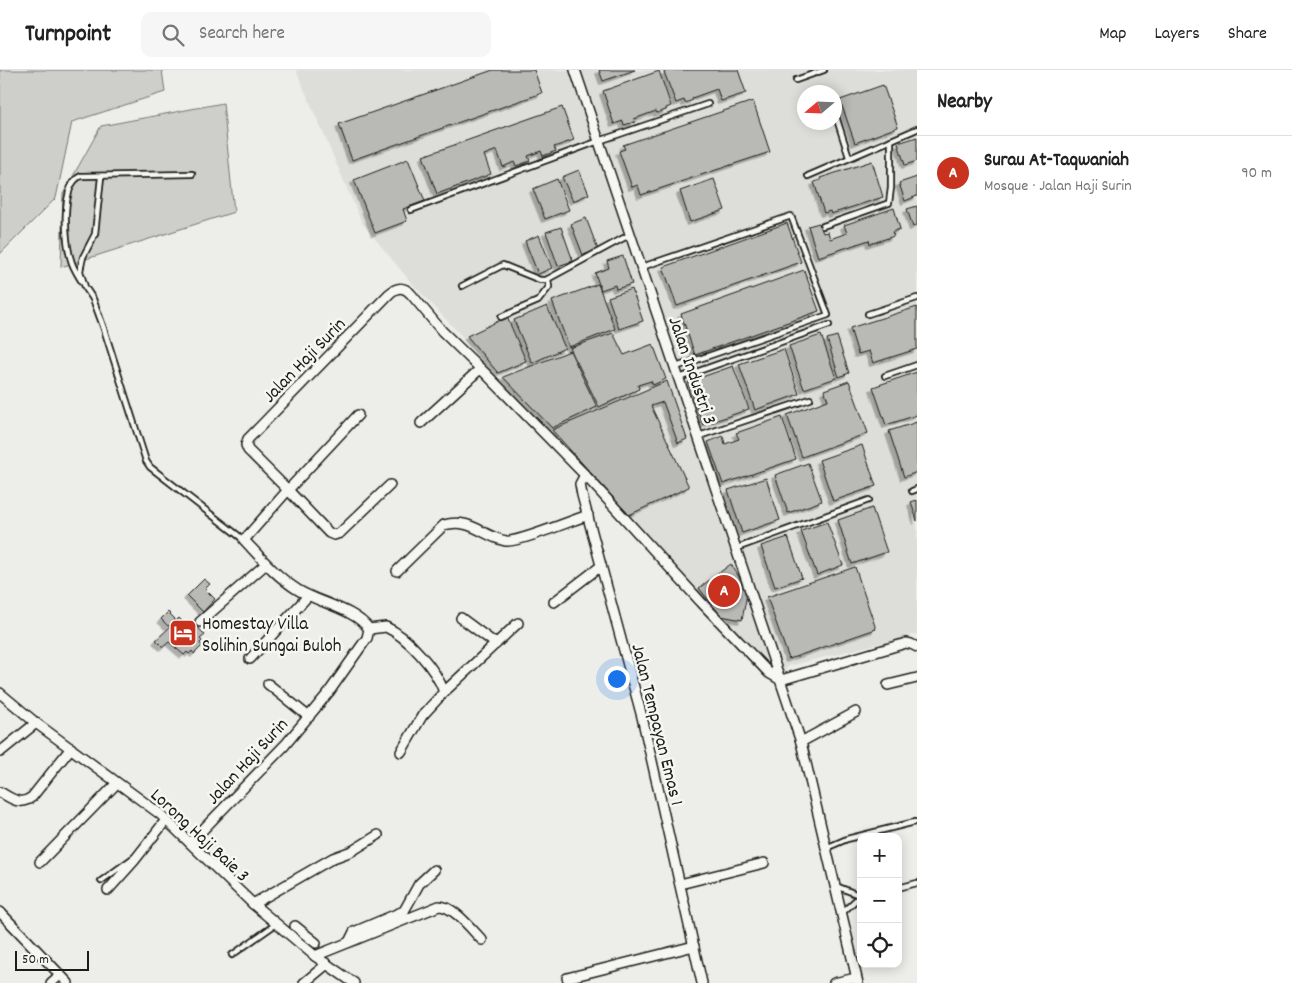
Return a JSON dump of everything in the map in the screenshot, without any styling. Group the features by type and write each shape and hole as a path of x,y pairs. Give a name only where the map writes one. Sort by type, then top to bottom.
{"street":[{"name":"Jalan Industri 3","path":"575,70 801,742 857,980"},
{"name":"Jalan Haji Surin","path":"288,490 248,450 246,442 394,289 400,287 406,289 442,332 585,475 700,601 769,673 781,680"},
{"path":"421,423 480,369"},
{"path":"358,415 244,540 282,579 308,596 354,616 363,621 369,629 386,627 402,638 427,661 440,681 444,692"},
{"name":"Jalan Tempayan Emas 1","path":"585,475 580,487 642,717 702,983"},
{"path":"288,490 334,536 340,534 390,485"},
{"path":"397,570 444,525 453,522 469,526 506,541 522,538 588,515"},
{"path":"200,622 266,564"},
{"path":"554,602 601,566"},
{"path":"250,659 308,596"},
{"path":"461,618 496,644"},
{"path":"401,752 422,716 444,692 518,623"},
{"name":"Jalan Haji Surin","path":"190,843 285,745 309,717 362,646 367,638 369,629"},
{"path":"781,680 906,643 917,647"},
{"path":"888,685 917,678"},
{"path":"268,684 309,717"},
{"name":"Lorong Haji Baie 3","path":"0,693 36,723 166,820 276,924 315,956 354,983"},
{"path":"801,742 856,712"},
{"path":"0,752 36,723"},
{"path":"0,792 14,801 26,801 32,797 71,748"},
{"path":"40,862 117,783"},
{"path":"108,890 166,820"},
{"path":"253,904 333,858 352,851 378,835"},
{"path":"680,884 764,863"},
{"path":"349,942 354,932 404,911 419,884 434,870"},
{"path":"315,956 431,908 445,906 452,910 482,940"},
{"path":"0,912 68,983"},
{"path":"295,926 316,943"},
{"path":"298,942 306,935"},
{"path":"567,978 694,946"},
{"path":"304,983 327,964"},
{"path":"51,983 60,975"},
{"path":"834,983 857,980"}],"lane":[{"path":"796,80 824,70"},
{"path":"411,210 599,141 708,104"},
{"path":"808,176 917,129"},
{"path":"841,130 850,157"},
{"path":"824,226 889,203 891,188 891,140"},
{"path":"192,174 81,176 76,178 68,189 66,228 68,243 71,260 93,299 103,326 146,462 244,540"},
{"path":"85,287 80,271 81,264 95,234 101,177"},
{"path":"642,267 791,216 828,315 676,367"},
{"path":"462,286 503,265 540,280 548,279 630,234"},
{"path":"501,317 538,301 549,287 548,279"},
{"path":"868,314 917,298"},
{"path":"679,378 829,326"},
{"path":"886,376 917,365"},
{"path":"699,436 810,399"},
{"path":"737,548 869,500"},
{"path":"825,849 847,839 915,822"},
{"path":"101,881 139,854"},
{"path":"902,887 917,883"},
{"path":"834,886 857,895"},
{"path":"841,914 857,899"},
{"path":"232,955 276,924"}],"shaded area":[{"path":"0,70 162,70 165,92 72,122 56,198 0,254"},
{"path":"296,70 917,70 917,634 789,666 773,680 584,466 409,280 362,223"},
{"path":"223,103 234,212 61,267 63,194 101,126"}],"building":[{"path":"493,70 534,70 542,93 352,160 339,124"},
{"path":"599,70 635,70 603,81"},
{"path":"670,70 738,70 746,93 721,101 717,89 692,98 693,100 685,103 684,100 676,103 664,72"},
{"path":"659,71 671,106 666,108 666,110 657,113 656,111 634,119 635,122 624,125 623,121 614,124 603,91"},
{"path":"883,85 898,127 855,143 842,106 842,99"},
{"path":"753,101 770,152 641,195 638,185 632,187 619,151 625,149 623,145"},
{"path":"562,107 574,140 554,147 556,151 543,156 541,151 528,156 530,161 516,166 514,162 503,167 497,150 484,155 491,174 437,194 423,156"},
{"path":"917,137 917,161 905,165 898,143"},
{"path":"408,159 425,201 403,209 407,221 375,233 354,180"},
{"path":"872,161 883,197 831,214 830,211 824,213 814,182 821,180 820,178"},
{"path":"579,170 589,194 573,201 562,177"},
{"path":"917,177 917,196 905,201 899,183"},
{"path":"557,179 569,210 545,219 533,189"},
{"path":"714,179 725,210 690,222 680,191"},
{"path":"917,206 917,225 913,227 907,209"},
{"path":"894,208 900,229 892,232 894,236 870,244 869,240 818,257 808,226 819,223 823,233 828,232 830,239 847,233 844,225"},
{"path":"586,218 598,250 583,255 571,224"},
{"path":"787,223 801,262 677,306 663,267"},
{"path":"561,227 573,261 558,266 546,232"},
{"path":"539,235 552,268 538,274 525,241"},
{"path":"623,256 632,284 616,289 615,285 601,290 595,273 609,268 607,261"},
{"path":"804,270 819,311 695,355 681,314"},
{"path":"598,284 615,329 569,347 552,301"},
{"path":"632,289 643,321 619,329 608,297"},
{"path":"547,306 565,348 532,363 514,320"},
{"path":"917,307 917,349 873,363 869,351 858,354 850,328"},
{"path":"507,317 526,361 498,373 467,336"},
{"path":"613,333 624,355 653,344 666,379 653,385 651,381 638,385 639,389 599,407 570,348"},
{"path":"821,335 836,378 804,389 789,346"},
{"path":"837,336 849,373 839,377 827,339"},
{"path":"784,349 799,394 755,410 739,364"},
{"path":"570,351 597,407 552,428 503,377"},
{"path":"733,366 749,409 703,425 688,382"},
{"path":"917,372 917,415 886,425 873,387"},
{"path":"667,381 687,439 678,443 663,402 651,406 689,487 629,515 552,430"},
{"path":"849,381 868,433 802,457 787,415 828,400 824,390"},
{"path":"782,417 796,459 723,484 708,442 723,436 725,444 739,439 736,433"},
{"path":"917,422 917,472 904,477 889,431"},
{"path":"862,445 876,486 833,501 819,460"},
{"path":"808,463 822,501 788,513 775,475"},
{"path":"766,478 780,520 742,533 728,490"},
{"path":"917,500 917,521 911,502"},
{"path":"872,508 887,552 852,564 838,520"},
{"path":"827,522 843,565 817,575 801,531"},
{"path":"788,537 802,578 775,587 761,546"},
{"path":"731,564 745,587 747,594 742,620 721,616 699,588"},
{"path":"855,567 876,629 789,659 767,597"},
{"path":"204,579 210,584 205,589 215,599 203,612 187,596"},
{"name":"Homestay Villa Solihin Sungai Buloh","path":"168,612 175,619 175,622 179,618 190,630 196,625 205,635 200,639 202,646 194,654 192,651 184,655 169,642 163,647 156,640 171,626 168,626 161,619"}],"place":[{"name":"Surau At-Taqwaniah","path":"724,591"},
{"name":"Homestay Villa Solihin Sungai Buloh","path":"183,633"}]}
